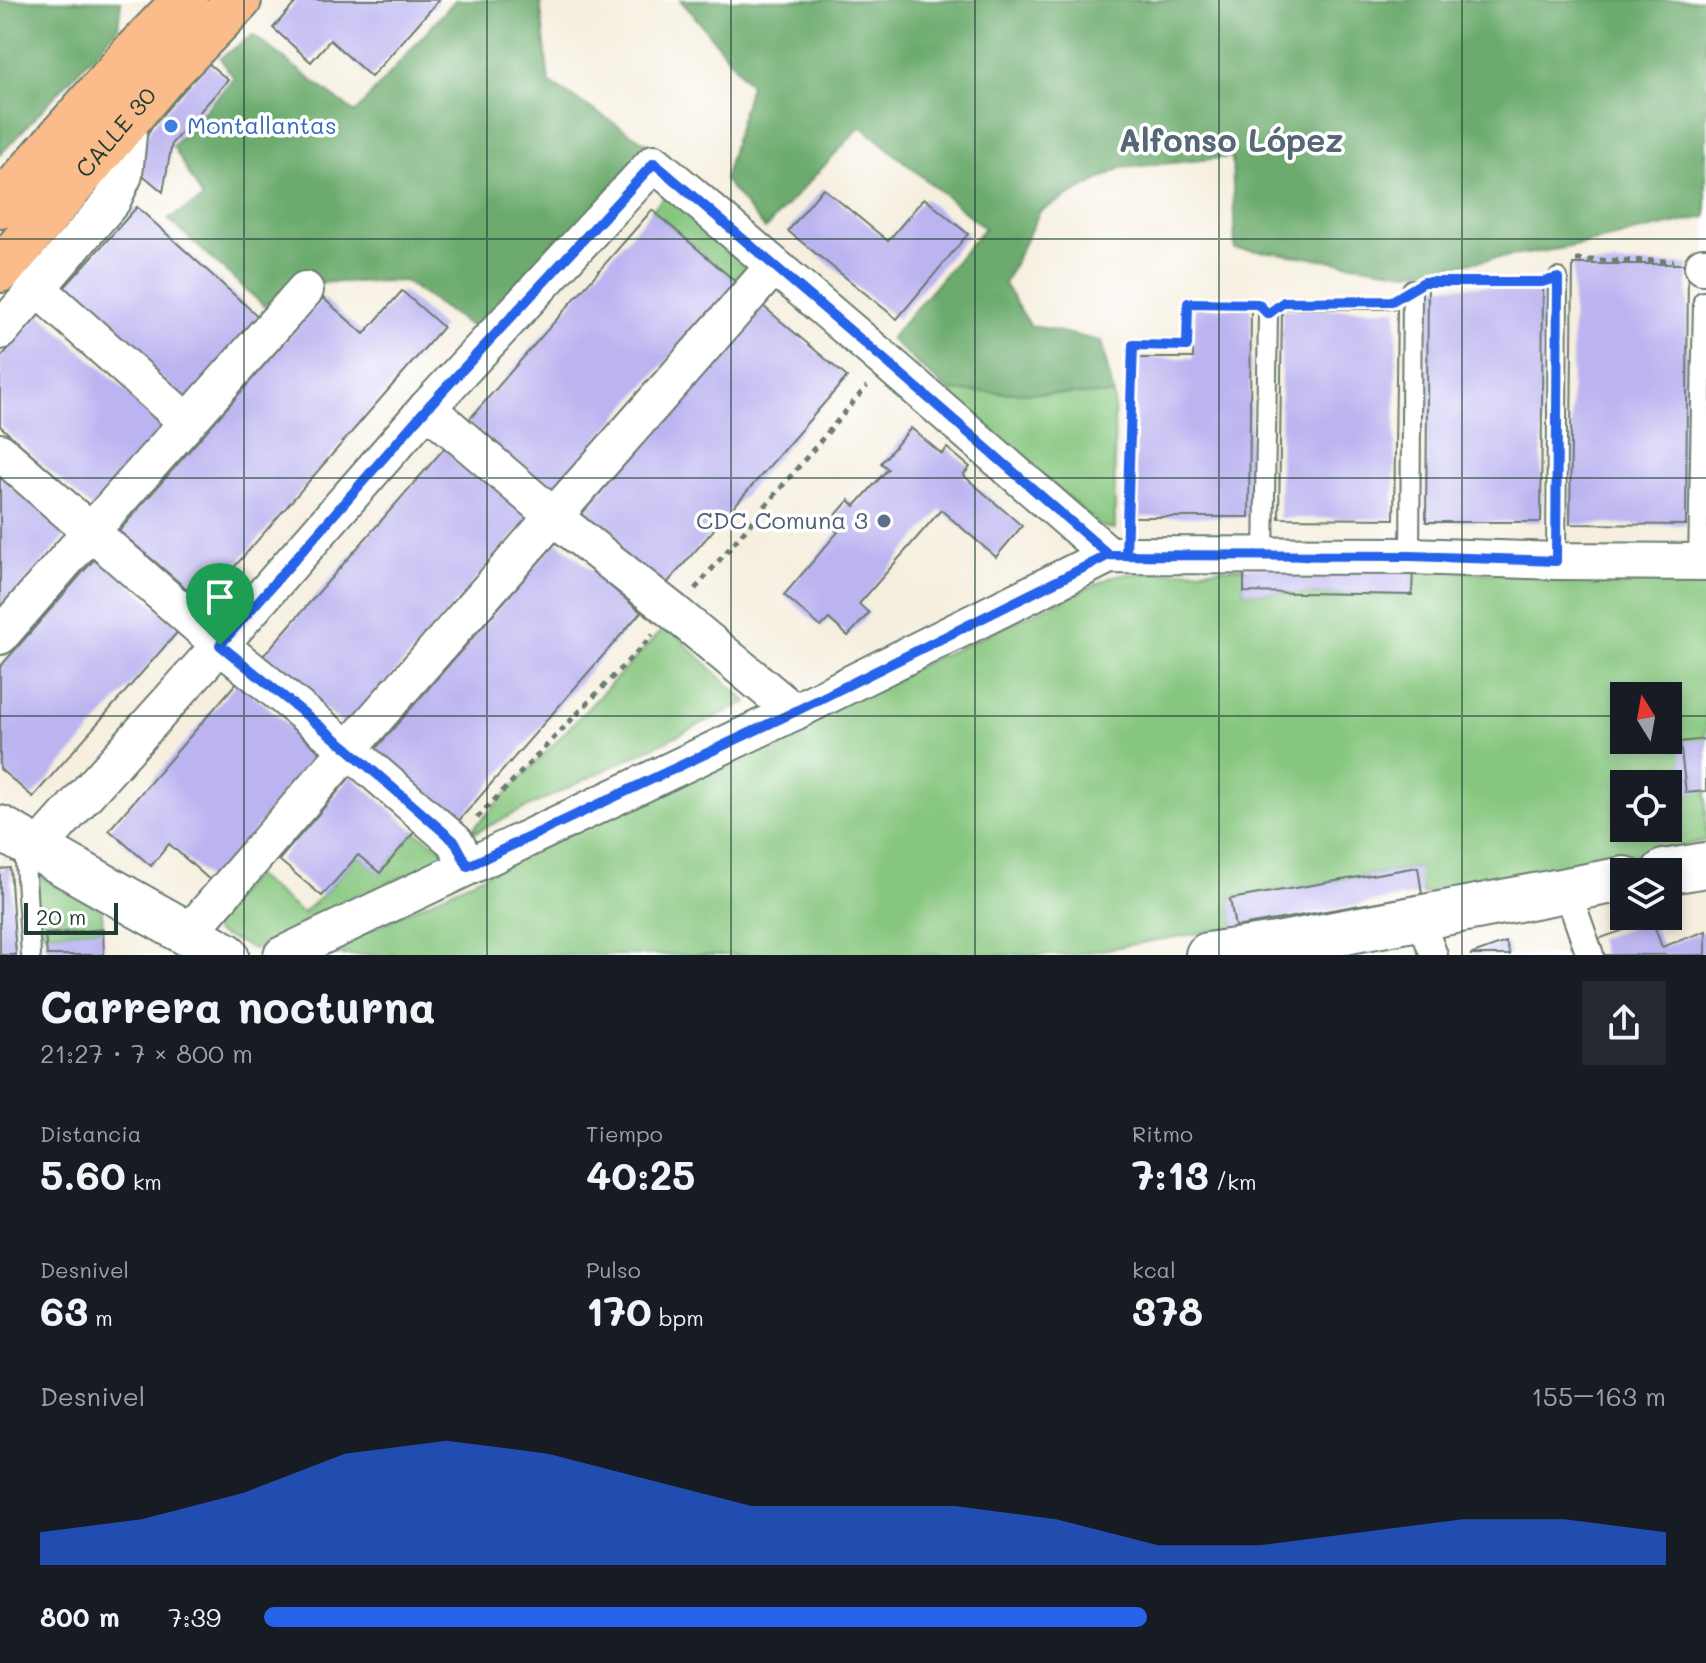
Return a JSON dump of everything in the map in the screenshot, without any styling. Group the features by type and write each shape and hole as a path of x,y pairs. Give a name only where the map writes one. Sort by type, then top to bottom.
{"main road":[{"name":"CALLE 30","path":"19,279 130,115 239,0"},
{"name":"CALLE 30","path":"0,206 162,10"}],"street":[{"path":"37,849 427,408 654,163 1118,555"},
{"path":"188,934 774,266"},
{"path":"0,331 19,279 187,422"},
{"path":"0,636 305,290"},
{"path":"427,408 554,517 794,712"},
{"path":"0,452 220,645 348,749 455,842 468,866"},
{"path":"282,955 1118,555 1410,556 1702,562"},
{"path":"0,828 226,955"},
{"path":"1682,869 1706,865"},
{"path":"1208,955 1426,936 1567,890 1610,882"},
{"path":"1567,890 1590,955"}],"lane":[{"path":"1702,562 1704,277"},
{"path":"1556,561 1558,278"},
{"path":"1410,556 1412,289"},
{"path":"1264,556 1268,314"},
{"path":"31,955 25,863 37,849"}],"path":[{"path":"1118,555 1133,345 1187,346 1188,303 1258,304 1268,314 1284,302 1392,301 1424,282 1542,282 1558,278 1571,260 1685,261 1704,277"}],"green space":[{"path":"0,0 121,1 118,28 0,155"},
{"path":"455,0 540,0 549,82 657,150 480,333 404,281 294,283 264,306 168,219 203,199 173,146 234,78 220,58 253,35 355,113"},
{"path":"680,0 1706,0 1706,217 1565,248 1408,272 1235,249 1232,157 1121,168 1040,211 1004,284 1030,325 1101,341 1114,395 948,391 890,339 984,228 861,126 765,229 724,180 750,85"},
{"path":"667,194 749,266 736,282 652,210"},
{"path":"948,391 1114,395 1115,529 1101,527"},
{"path":"1244,567 1244,592 1412,595 1413,570 1706,582 1706,841 1422,894 1417,867 1231,899 1235,927 1072,955 318,955 906,672 1116,575"},
{"path":"666,626 747,702 455,842 468,834"},
{"path":"415,831 442,849 443,857 254,949 215,932 213,922 254,875 302,913 322,896 358,855 380,872"},
{"path":"34,872 102,910 103,929 45,934 37,925"}],"building":[{"path":"298,0 439,0 371,77 330,40 311,62 273,28"},
{"path":"208,63 228,80 172,143 163,192 132,166 152,126"},
{"path":"823,188 888,241 924,198 968,234 897,319 788,231"},
{"path":"137,207 262,320 188,402 63,289"},
{"path":"652,210 736,282 550,493 467,422"},
{"path":"1573,264 1688,264 1686,525 1570,524"},
{"path":"1428,286 1543,287 1541,522 1426,522"},
{"path":"402,291 443,327 203,603 119,531 323,298 364,334"},
{"path":"763,306 847,377 662,589 578,518"},
{"path":"1194,307 1251,308 1249,517 1134,517 1136,358 1193,358"},
{"path":"1282,309 1397,309 1394,519 1279,518"},
{"path":"40,314 166,426 92,508 0,426 0,358"},
{"path":"911,428 942,454 947,448 970,467 963,475 1022,526 996,557 941,510 859,604 869,613 848,636 829,619 821,627 784,595 838,532 828,524 849,500 855,506 888,469 881,463"},
{"path":"448,444 531,516 347,728 263,656"},
{"path":"0,472 69,532 0,611"},
{"path":"557,541 641,612 456,824 372,753"},
{"path":"97,556 181,628 33,797 0,769 0,667"},
{"path":"1244,567 1413,570 1412,595 1244,592"},
{"path":"238,681 321,753 211,881 169,844 151,866 109,830"},
{"path":"1706,739 1706,791 1686,793 1682,742"},
{"path":"351,776 415,831 380,873 358,855 322,896 279,860"},
{"path":"1418,867 1422,894 1235,927 1230,899"},
{"path":"10,868 16,955 0,955 0,869"},
{"path":"103,929 104,955 47,955 45,934"},
{"path":"1624,930 1656,930 1662,947 1706,931 1706,955 1603,955 1598,939"},
{"path":"1506,942 1510,955 1470,955"}],"place":[{"name":"Montallantas","path":"171,126"},
{"name":"CDC Comuna 3","path":"884,521"}],"district":[{"name":"Alfonso López","path":"1231,141"}],"route":[{"path":"220,645 348,749 455,842 468,866 794,712 1109,555 1410,556 1556,561 1558,278 1542,282 1424,282 1392,301 1284,302 1268,314 1258,304 1188,303 1187,346 1133,345 1126,555 1109,555 654,163 427,408 220,645"}]}
